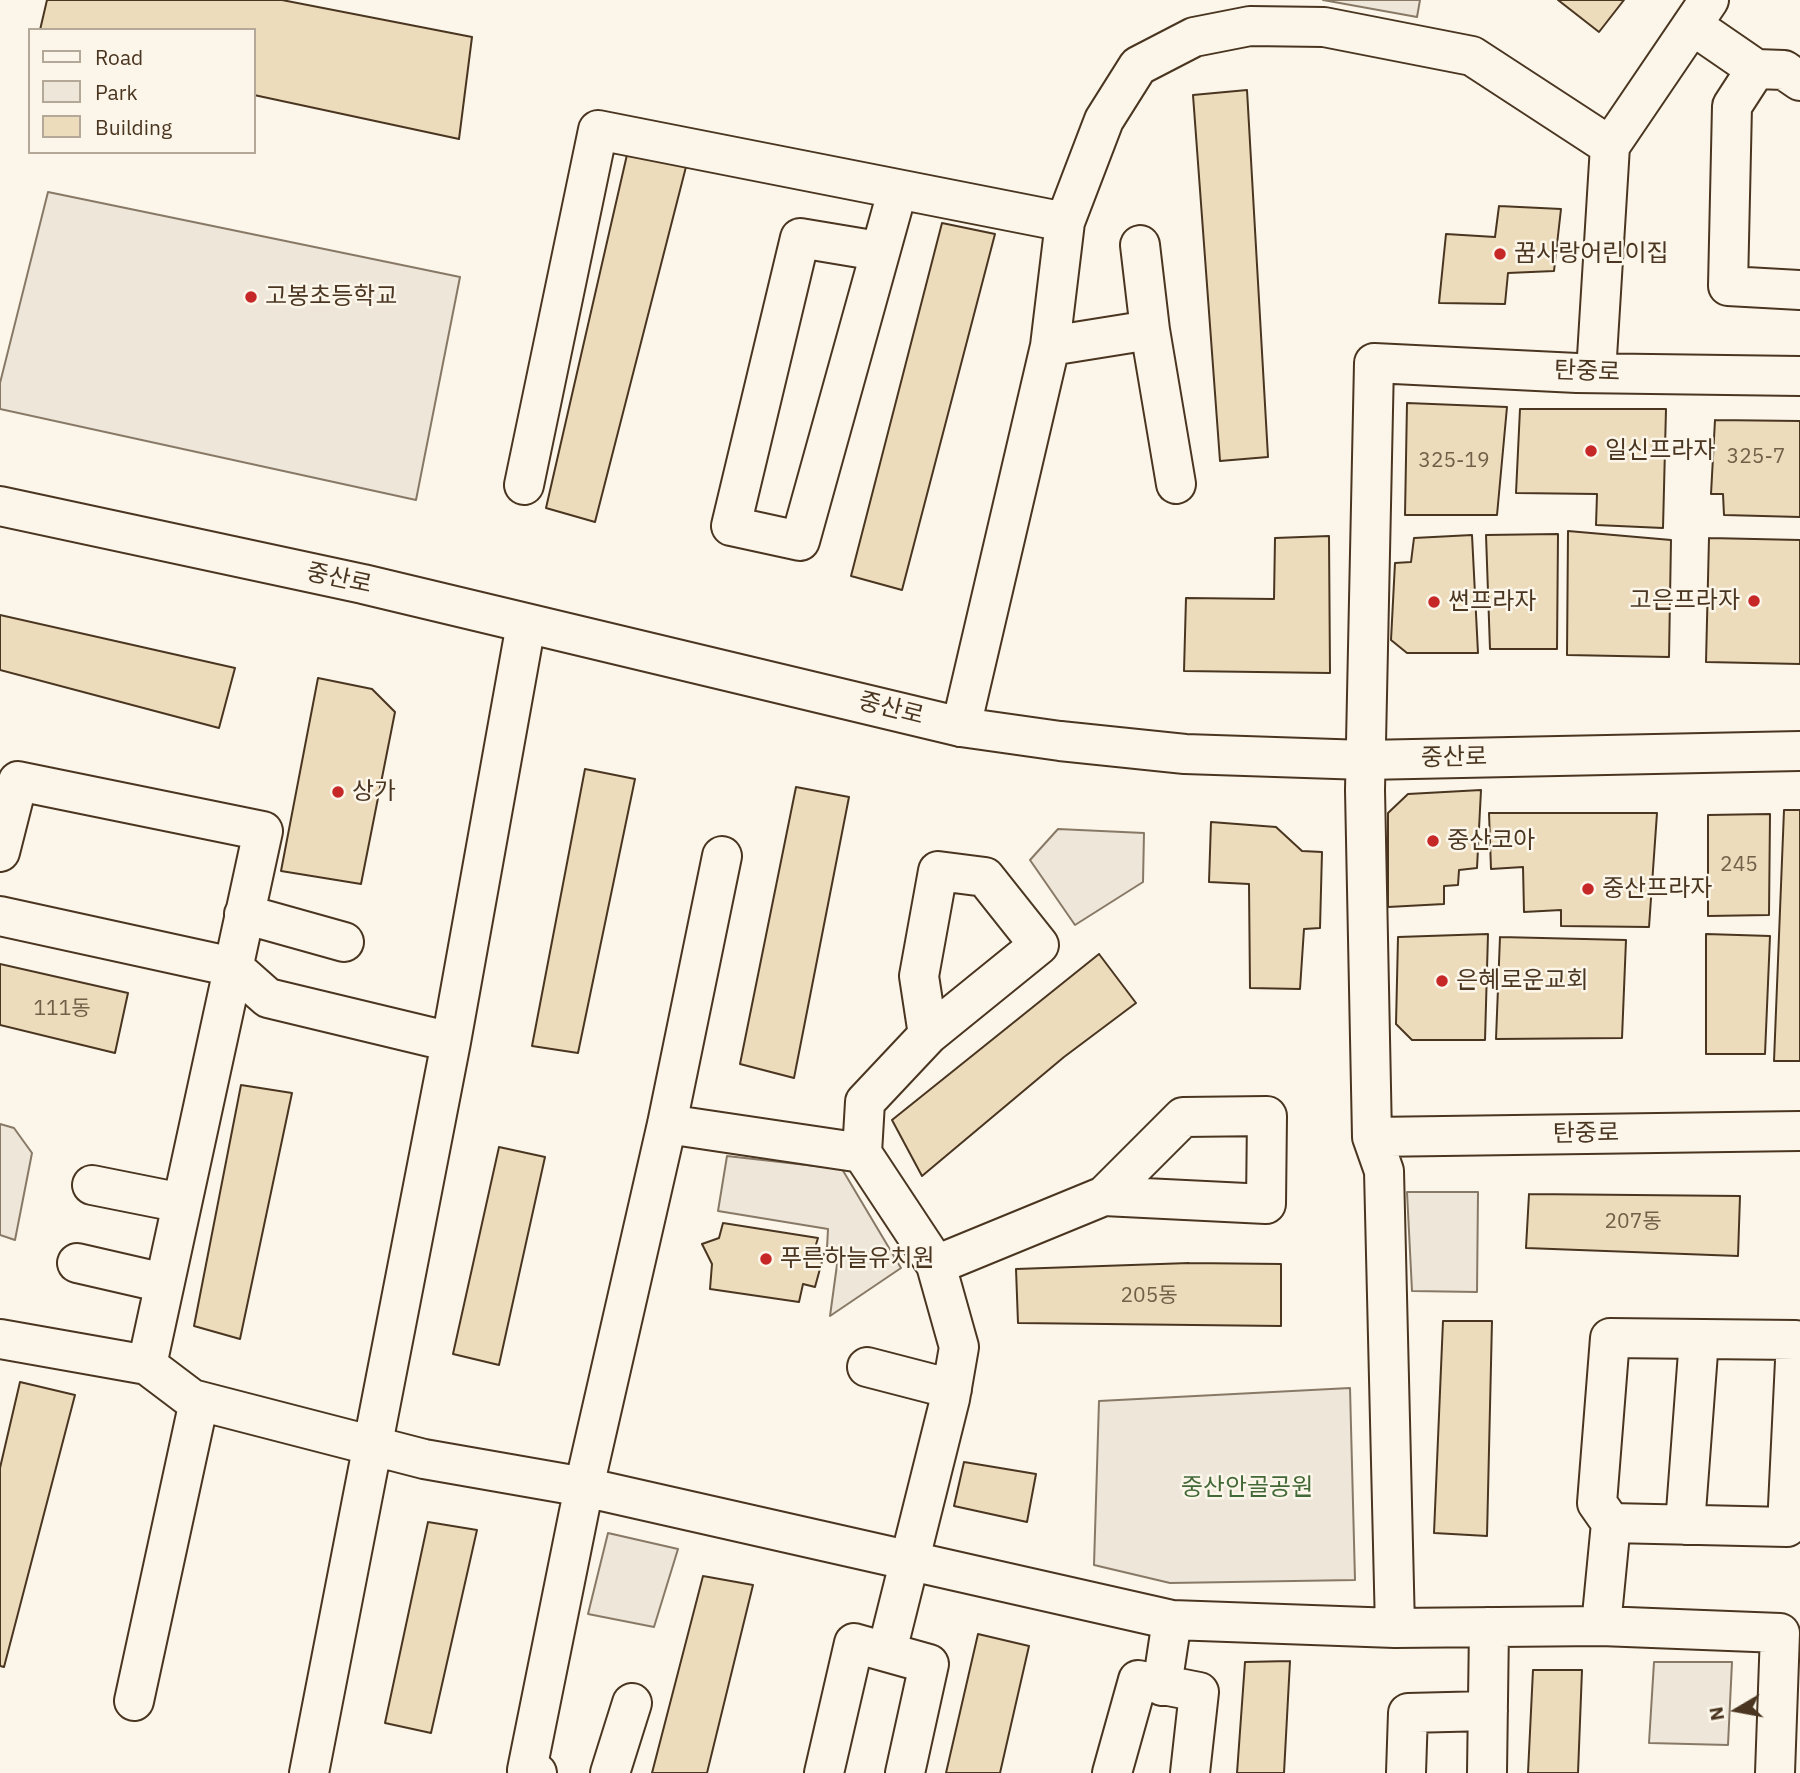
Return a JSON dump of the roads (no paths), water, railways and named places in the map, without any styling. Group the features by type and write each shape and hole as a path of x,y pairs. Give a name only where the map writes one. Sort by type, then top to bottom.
{"street":[{"path":"1596,373 1610,146 1701,12 1756,69 1784,70 1800,81"},
{"path":"961,727 1050,345 1065,222 1104,120 1138,66 1194,37 1250,26 1324,27 1472,56 1610,146"},
{"path":"1756,69 1732,106 1728,286 1800,290"},
{"path":"524,485 598,130 1065,222"},
{"path":"878,251 800,238 731,526 800,541 878,251 897,191"},
{"path":"1140,245 1150,330 1176,484"},
{"path":"1050,345 1150,330"},
{"name":"탄중로","path":"1365,760 1374,363 1596,373 1800,376"},
{"name":"중산로","path":"0,506 363,584 961,727 1060,741 1185,754 1365,760 1800,751"},
{"path":"309,1773 451,1042 526,624"},
{"path":"1365,760 1372,1137 1384,1171 1395,1628"},
{"path":"0,852 18,781 263,831 146,1365"},
{"path":"537,1773 527,1770 584,1487 667,1124 722,856"},
{"path":"244,914 344,942"},
{"path":"0,916 233,967 268,998 451,1042"},
{"path":"887,1651 960,1347 936,1265 862,1153 865,1102 928,1035"},
{"path":"667,1124 862,1153"},
{"name":"탄중로","path":"1372,1137 1800,1131"},
{"path":"92,1185 182,1203"},
{"path":"936,1265 1104,1196"},
{"path":"77,1263 164,1283"},
{"path":"1601,1626 1611,1523 1597,1503 1610,1338 1796,1340 1787,1527 1611,1523"},
{"path":"0,1339 146,1365 192,1399 424,1459 584,1487 1172,1620 1395,1628 1601,1626 1780,1633 1775,1773"},
{"path":"1685,1525 1699,1339"},
{"path":"867,1367 952,1388"},
{"path":"134,1701 199,1401"},
{"path":"1162,1686 1172,1620"},
{"path":"1487,1773 1489,1627"},
{"path":"824,1773 854,1643 929,1664 905,1773"},
{"path":"1112,1773 1138,1681 1199,1692 1189,1773"},
{"path":"610,1773 632,1703"},
{"path":"1406,1773 1408,1713 1488,1710"}],"place":[{"name":"꿈사랑어린이집","path":"1500,254"},
{"name":"고봉초등학교","path":"251,297"},
{"name":"일신프라자","path":"1591,451"},
{"name":"고은프라자","path":"1754,601"},
{"name":"썬프라자","path":"1434,602"},
{"name":"상가","path":"338,792"},
{"name":"중산코아","path":"1433,841"},
{"name":"중산프라자","path":"1588,889"},
{"name":"은혜로운교회","path":"1442,981"},
{"name":"푸른하늘유치원","path":"766,1259"}],"park label":[{"name":"중산안골공원","path":"1247,1488"}]}
